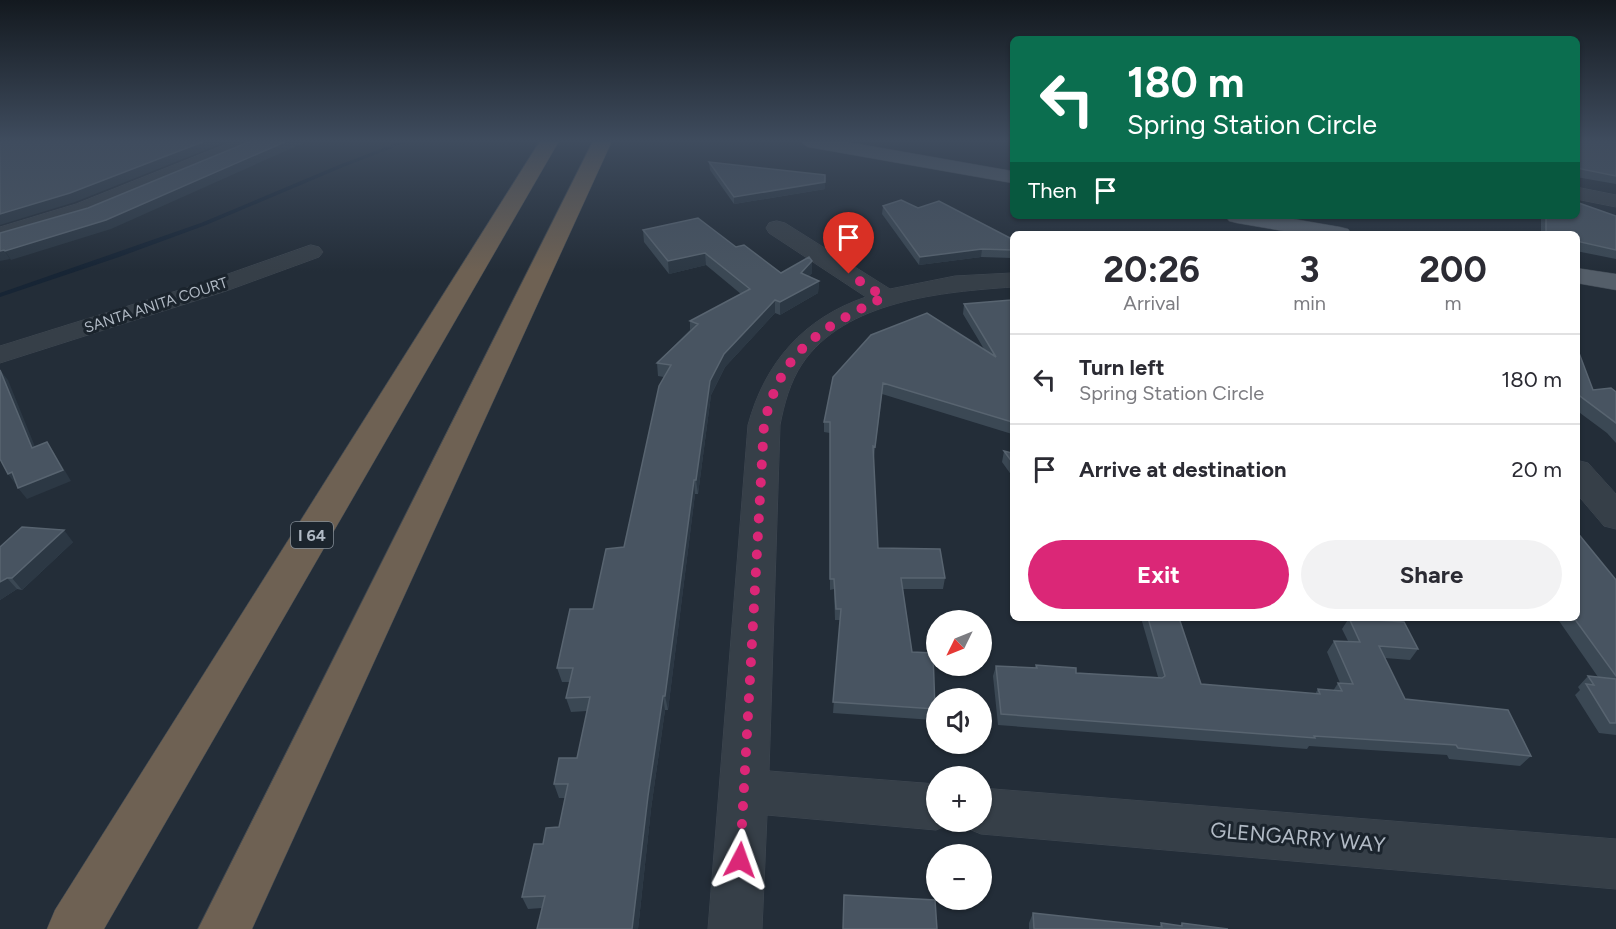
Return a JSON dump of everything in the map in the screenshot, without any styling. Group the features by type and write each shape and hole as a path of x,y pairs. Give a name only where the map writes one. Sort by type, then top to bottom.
{"highway":[{"name":"I 64","path":"74,929 524,184"},
{"path":"225,929 582,184"}],"main road":[{"path":"1254,219 1323,231"},
{"path":"1580,276 1616,282"}],"street":[{"path":"0,234 84,209 145,184"},
{"path":"1580,195 1616,201"},
{"path":"777,228 884,297"},
{"name":"SANTA ANITA COURT","path":"0,355 253,274 310,252"},
{"path":"735,929 745,790 764,424 770,397 783,372 803,347 835,324 884,297 951,285 1010,280"},
{"path":"1580,476 1616,517"},
{"path":"745,790 926,806"},
{"name":"GLENGARRY WAY","path":"992,812 1616,864"}],"building":[{"path":"0,184 92,184 70,193 0,214"},
{"path":"146,184 188,184 106,220 0,251 0,233 88,208"},
{"path":"725,184 811,184 734,197"},
{"path":"901,200 918,208 939,201 1010,238 1010,250 982,249 920,257 883,206"},
{"path":"1580,203 1616,216 1616,250 1580,242 1580,231 1546,231 1546,219 1580,219"},
{"path":"698,218 736,247 744,245 781,273 809,257 812,261 801,273 819,281 780,302 775,300 724,354 710,381 696,480 694,480 665,696 663,696 648,796 632,929 537,929 545,896 522,897 534,844 543,844 546,828 559,827 568,784 554,784 559,758 577,758 590,697 566,698 573,668 557,668 570,609 593,609 606,549 624,547 659,386 671,365 657,363 698,324 690,321 750,289 705,253 668,261 643,230"},
{"path":"1010,300 1010,421 883,383 875,447 873,446 878,548 940,549 945,578 901,578 912,652 926,653 926,676 934,676 934,688 926,688 926,708 833,702 841,609 836,609 834,579 830,579 830,422 824,422 833,377 871,335 927,313 996,357 964,304"},
{"path":"1580,356 1593,390 1611,388 1616,392 1616,423 1580,396"},
{"path":"0,370 32,448 47,442 63,470 18,488 12,472 8,474 0,459"},
{"path":"22,527 64,530 12,578 0,582 0,547"},
{"path":"1580,536 1616,580 1616,676 1576,621 1580,621"},
{"path":"1149,621 1180,621 1201,684 1320,694 1318,689 1342,691 1338,683 1353,684 1334,641 1360,642 1350,621 1404,622 1418,649 1379,646 1405,699 1508,710 1531,756 1458,748 1456,745 1314,736 1315,738 1001,714 996,666 1037,668 1036,665 1076,668 1076,673 1162,678 1165,676"},
{"path":"1588,676 1616,679 1616,723 1610,723 1586,684 1594,685"},
{"path":"844,895 926,900 926,910 936,910 937,929 843,929"},
{"path":"1033,913 1162,927 1161,923 1182,926 1182,923 1228,929 1034,929"}],"waterway":[{"path":"0,295 203,224 299,184"}],"route":[{"path":"740,860 764,424 770,397 796,353 818,333 884,297 849,274"}]}
